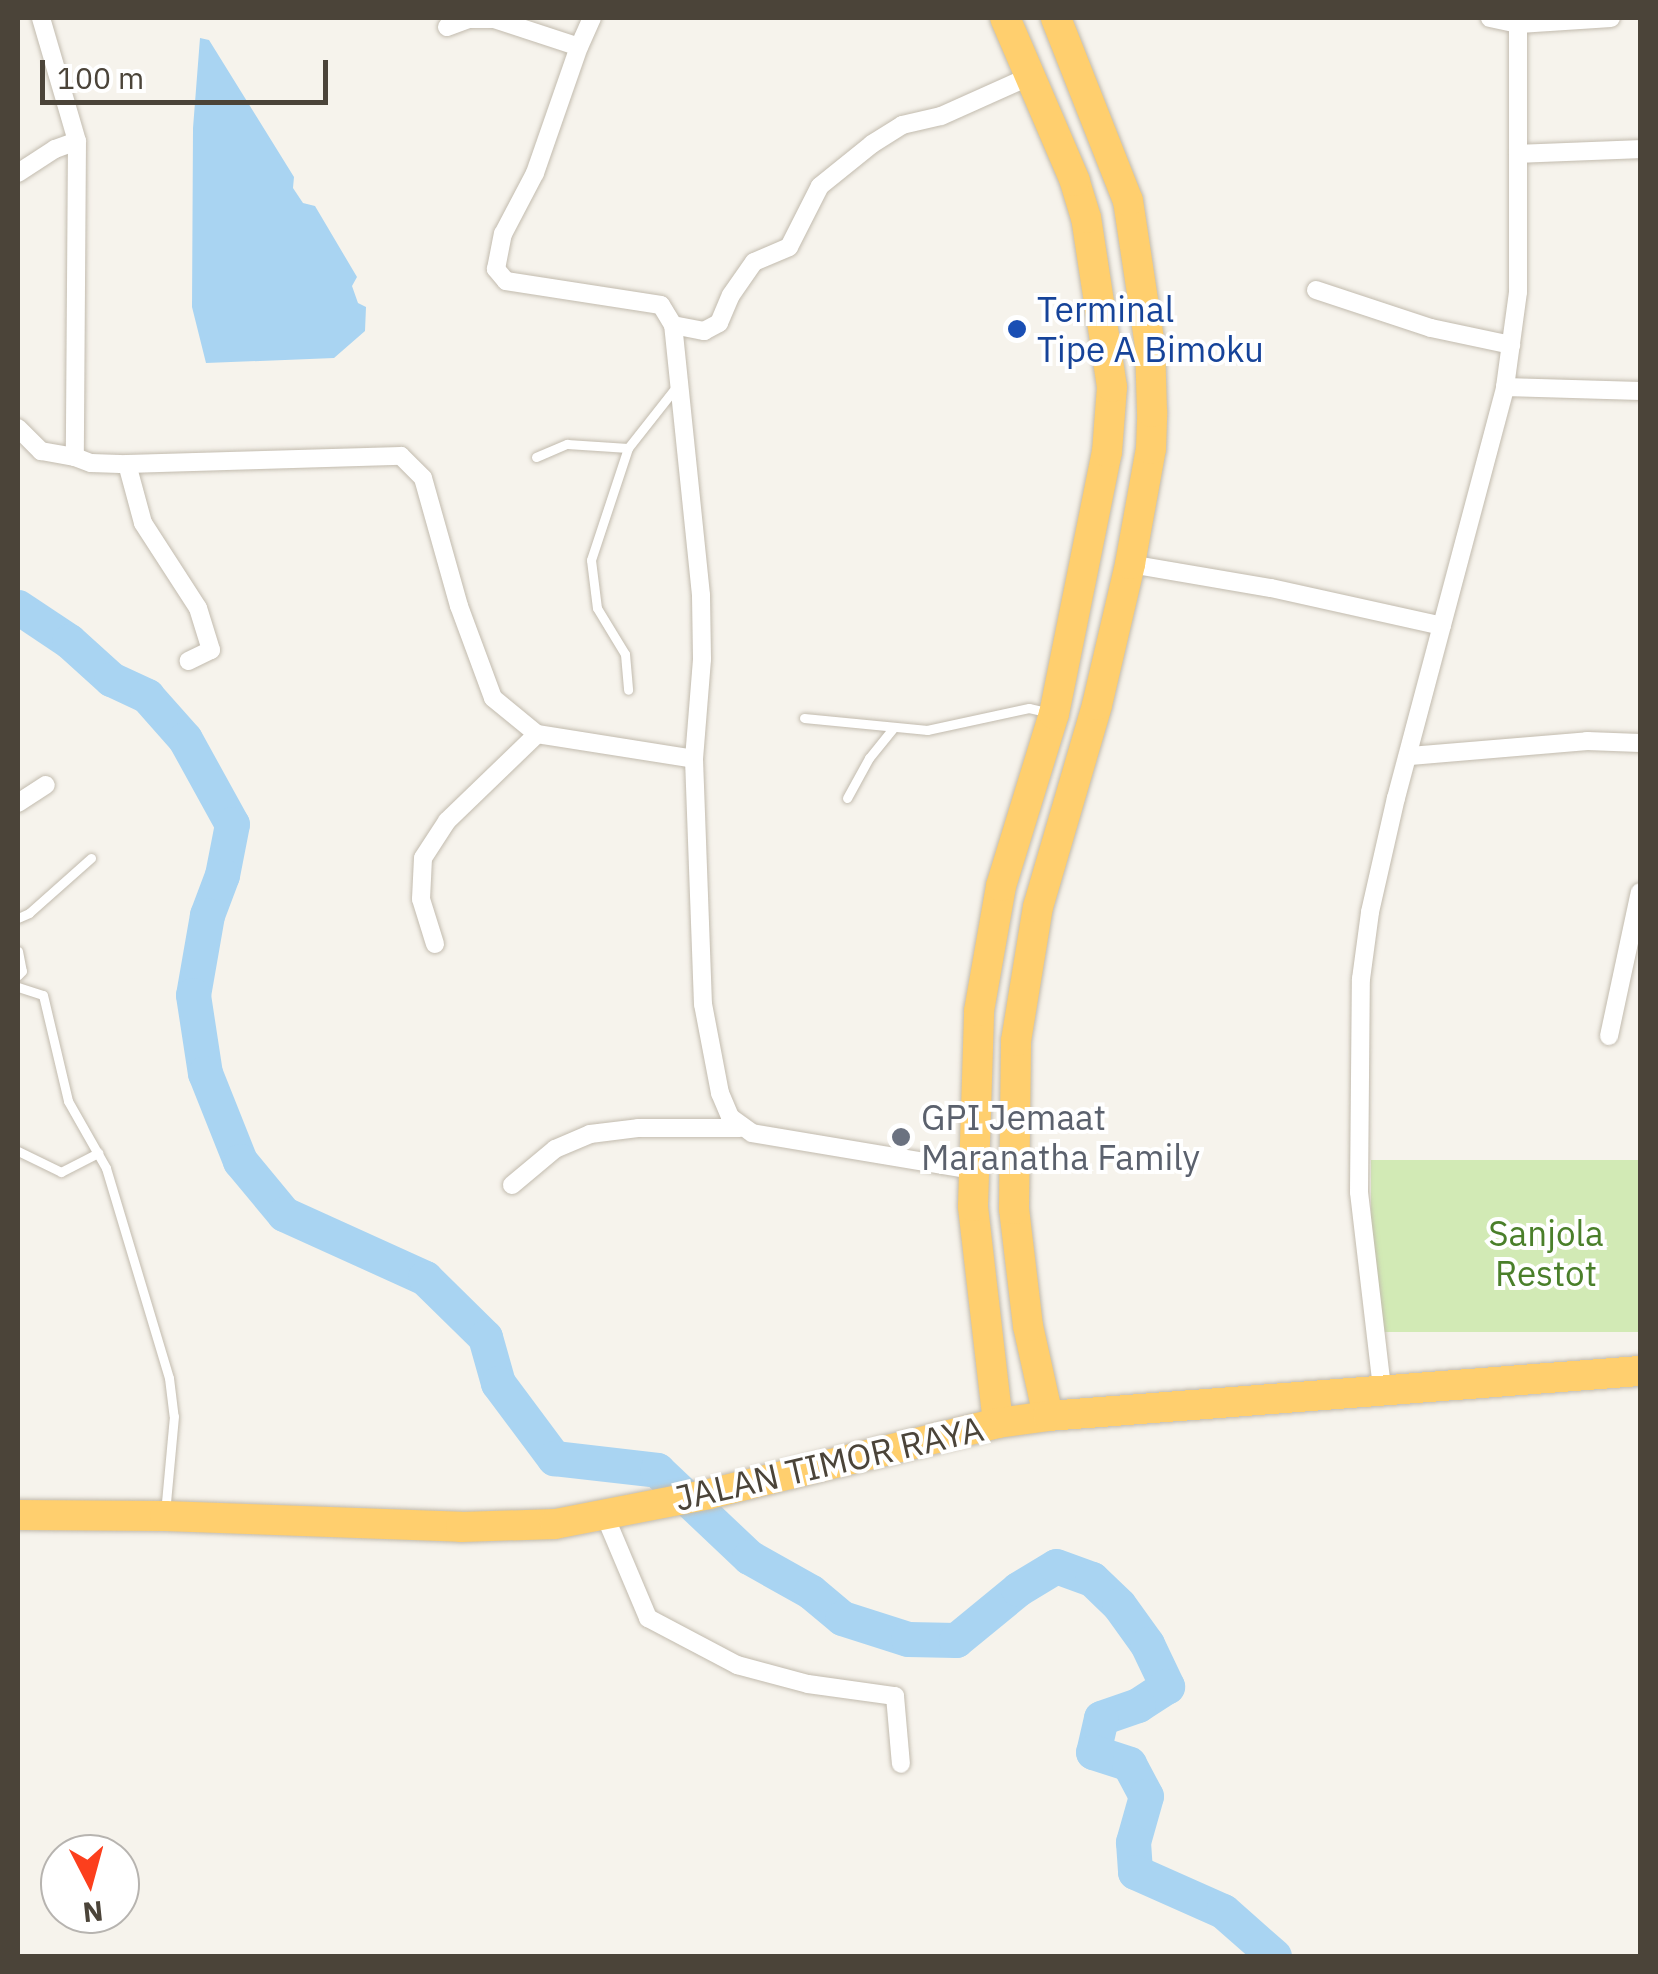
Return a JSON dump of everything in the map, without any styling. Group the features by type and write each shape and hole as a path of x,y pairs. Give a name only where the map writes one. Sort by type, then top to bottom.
{"highway":[{"path":"998,1423 972,1170 979,1011 999,897 1054,714 1111,417 1110,357 1098,279 1075,180 1005,18"},
{"path":"1048,1416 1022,1286 1012,1141 1022,984 1038,907 1096,705 1130,564 1152,431 1150,346 1128,201 1056,18"},
{"path":"1098,279 1142,274"},
{"path":"999,897 1038,907"},
{"name":"JALAN TIMOR RAYA","path":"18,1515 494,1527 605,1516 998,1423 1048,1416 1640,1371"}],"street":[{"path":"40,18 78,141 75,456"},
{"path":"592,18 535,173 503,234 496,269 506,281 661,305 673,325 701,595 702,659 694,759 703,1004 720,1093 740,1128"},
{"path":"1490,18 1611,18"},
{"path":"447,27 470,19 494,19 580,46"},
{"path":"1382,1388 1359,1192 1361,979 1382,854 1505,387 1518,292 1518,21"},
{"path":"673,325 704,331 719,323 731,294 754,262 789,247 820,186 872,144 902,124 941,116 1028,77"},
{"path":"18,173 55,148 78,141"},
{"path":"1518,154 1640,149"},
{"path":"1316,290 1431,328 1511,345"},
{"path":"1505,387 1640,391"},
{"path":"18,428 41,451 75,456 82,461 127,464 402,456 423,478 459,606 493,698 537,734 694,759"},
{"path":"127,464 143,523 198,608 210,650 188,661"},
{"path":"1130,564 1271,588 1442,626"},
{"path":"435,944 421,899 423,858 447,821 537,734"},
{"path":"1410,756 1587,742 1640,743"},
{"path":"18,803 46,785"},
{"path":"1609,1036 1640,892"},
{"path":"512,1185 555,1148 590,1134 638,1128 740,1128 972,1170"},
{"path":"605,1516 648,1618 736,1665 808,1684 895,1696 901,1764"}],"lane":[{"path":"628,690 624,654 597,608 591,560 628,448 644,434 678,385"},
{"path":"536,457 567,444 628,448"},
{"path":"804,718 927,730 1029,708 1054,714"},
{"path":"847,798 869,758 894,727"},
{"path":"18,918 29,913 91,858"},
{"path":"18,951 22,970 18,975"},
{"path":"18,987 43,996 68,1101 98,1153 169,1378 174,1416 165,1516"},
{"path":"18,1151 61,1172 98,1153"}],"green space":[{"name":"Sanjola Restot","path":"1371,1160 1640,1160 1640,1332 1371,1332"}],"water":[{"path":"200,38 209,40 294,177 293,188 303,203 315,206 357,277 352,286 358,303 366,307 365,331 334,358 206,363 192,307 193,128"}],"waterway":[{"path":"18,607 69,641 111,679 147,696 185,739 232,824 222,875 207,915 193,995 205,1073 240,1161 284,1214 425,1278 485,1337 498,1383 554,1458 657,1470 749,1557 811,1592 842,1618 908,1639 956,1640 1018,1589 1056,1566 1092,1579 1119,1605 1147,1644 1167,1686 1138,1705 1101,1718 1093,1752 1129,1764 1146,1796 1133,1842 1135,1872 1223,1911 1274,1956"}],"place":[{"name":"Terminal Tipe A Bimoku","path":"1017,329"},
{"name":"GPI Jemaat Maranatha Family","path":"901,1137"}]}
